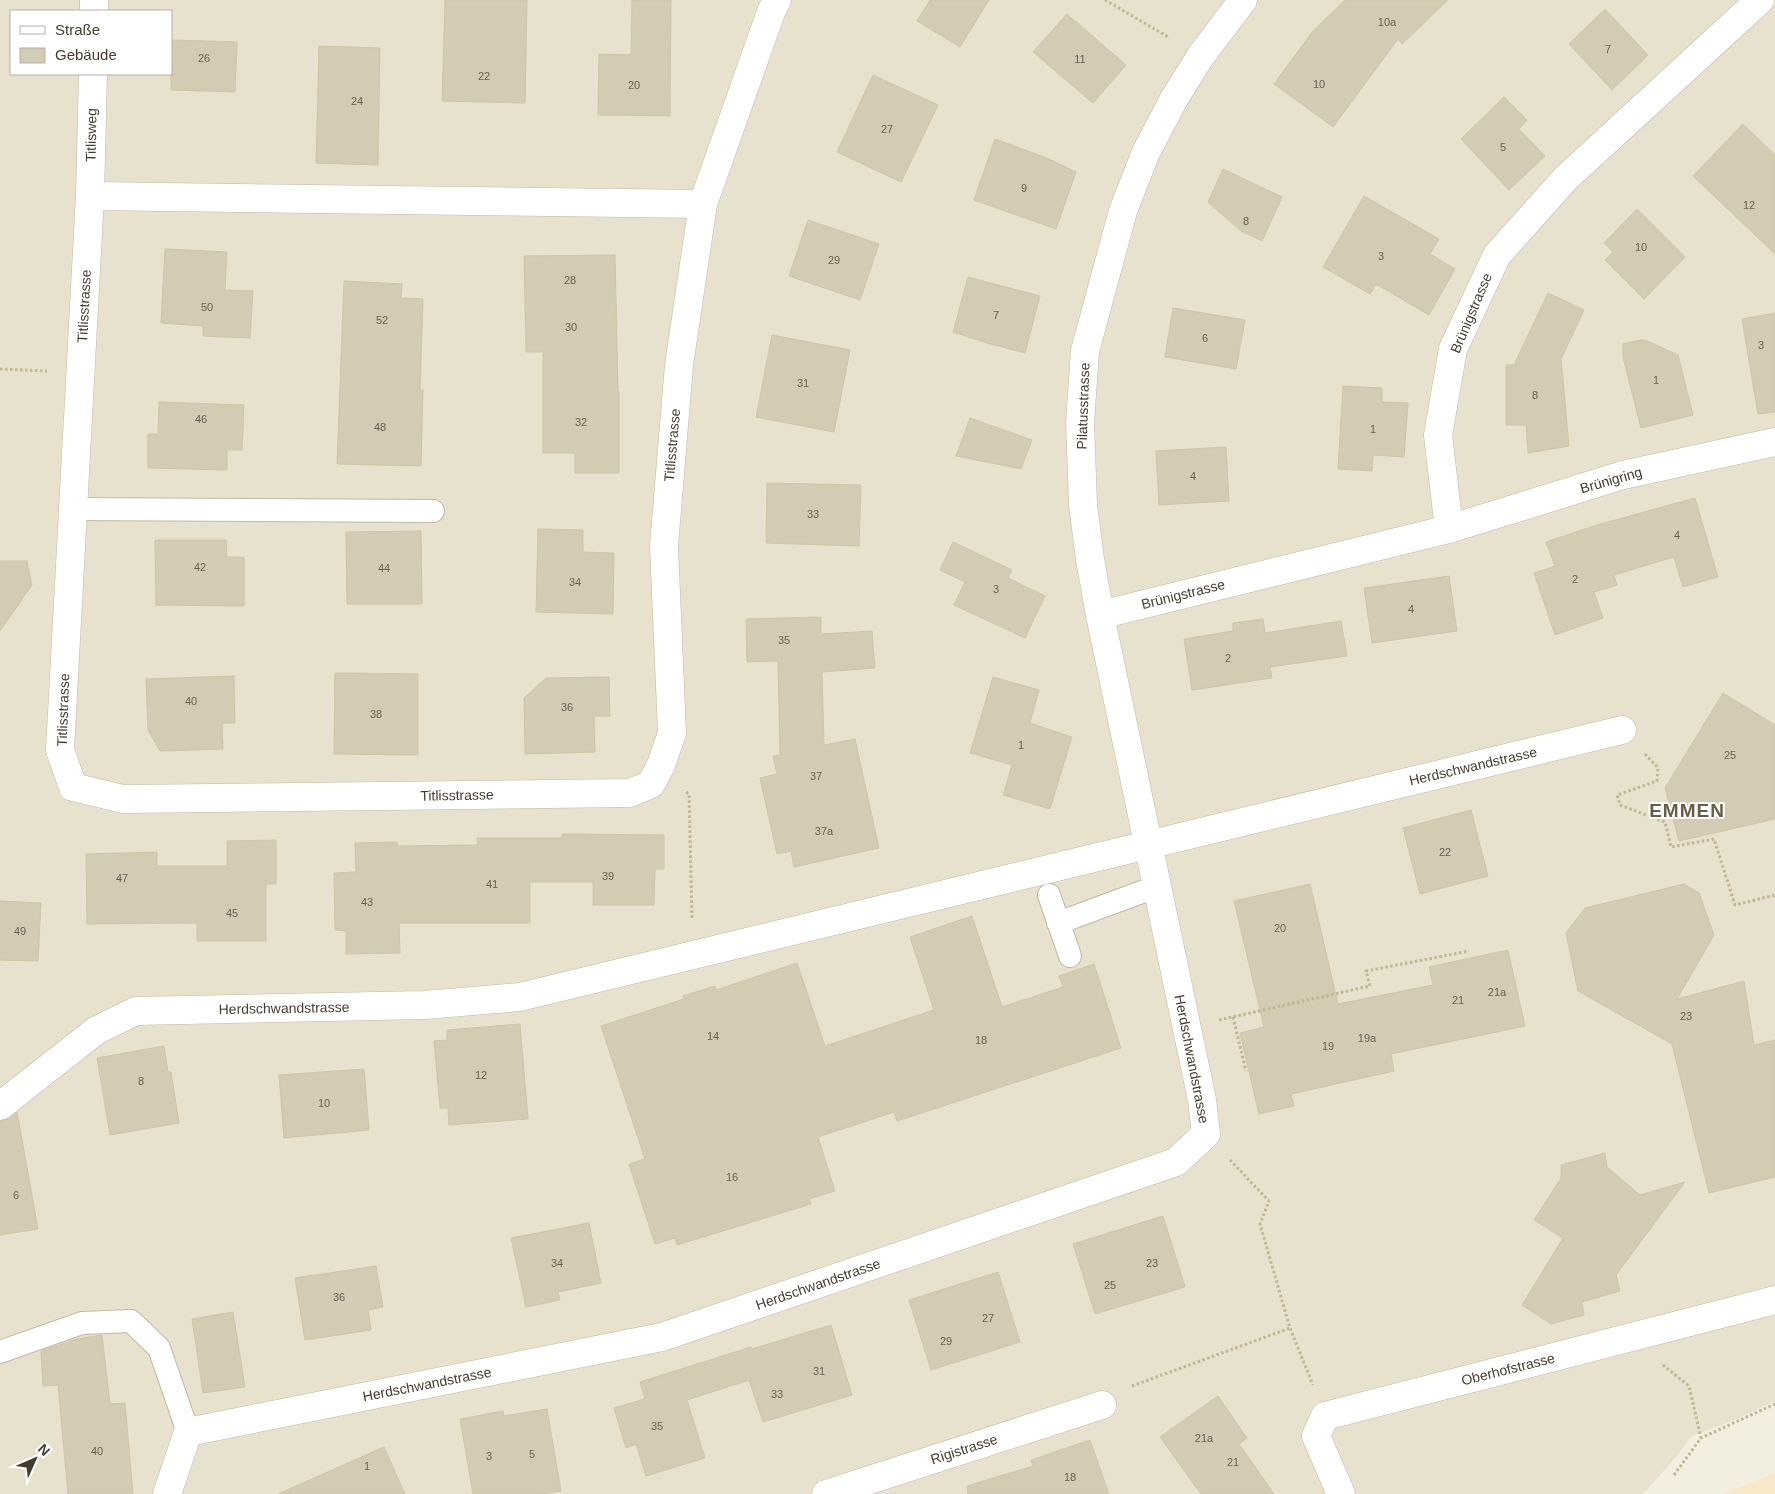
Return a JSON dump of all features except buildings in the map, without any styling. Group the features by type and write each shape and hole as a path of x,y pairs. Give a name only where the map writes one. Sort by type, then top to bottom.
{"street":[{"name":"Titlisstrasse","path":"90,196 60,750 73,787 123,799 630,793 651,784 662,765 672,733 664,546 679,365 703,204 765,27 777,0"},
{"name":"Pilatusstrasse","path":"1149,844 1100,615 1090,559 1083,505 1080,423 1085,352 1123,211 1146,152 1174,99 1200,57 1243,0"},
{"name":"Brünigstrasse","path":"1100,615 1449,529 1438,435 1453,350 1497,255 1566,178 1760,0"},
{"name":"Titlisweg","path":"90,196 93,75"},
{"path":"90,196 703,204"},
{"name":"Brünigring","path":"1449,529 1623,475 1775,442"},
{"name":"Herdschwandstrasse","path":"0,1106 96,1030 136,1011 425,1005 520,996 1622,730"},
{"name":"Herdschwandstrasse","path":"188,1432 662,1337 1176,1162 1206,1134 1202,1100 1149,844"},
{"name":"Oberhofstrasse","path":"1325,1416 1775,1300"},
{"name":"Rigistrasse","path":"826,1494 1102,1405"},
{"path":"1325,1416 1316,1436 1341,1494"},
{"path":"167,1494 188,1432"}],"lane":[{"path":"73,509 433,511"},
{"path":"1058,923 1158,886"},
{"path":"1049,896 1070,956"},
{"path":"0,1352 82,1323 131,1320 158,1348 188,1432"}],"path":[{"path":"1106,0 1200,57"},
{"path":"0,369 54,371"},
{"path":"1622,730 1658,768 1657,782 1617,795 1620,805 1666,822 1672,847 1714,839 1735,905 1775,896"},
{"path":"662,765 689,794 692,955"},
{"path":"1187,1028 1370,986 1366,971 1469,950"},
{"path":"1233,1017 1246,1071"},
{"path":"1228,1155 1231,1163 1269,1201 1260,1224 1290,1328 1325,1416"},
{"path":"1102,1405 1118,1391 1290,1328"},
{"path":"1650,1332 1658,1361 1689,1386 1701,1438"},
{"path":"1674,1475 1701,1438 1775,1404"}],"shaded area":[{"path":"0,0 1775,0 1775,1401 1735,1420 1692,1436 1643,1494 0,1494"},
{"path":"1775,1473 1775,1494 1722,1494"}],"district":[{"name":"EMMEN","path":"1687,810"}]}
